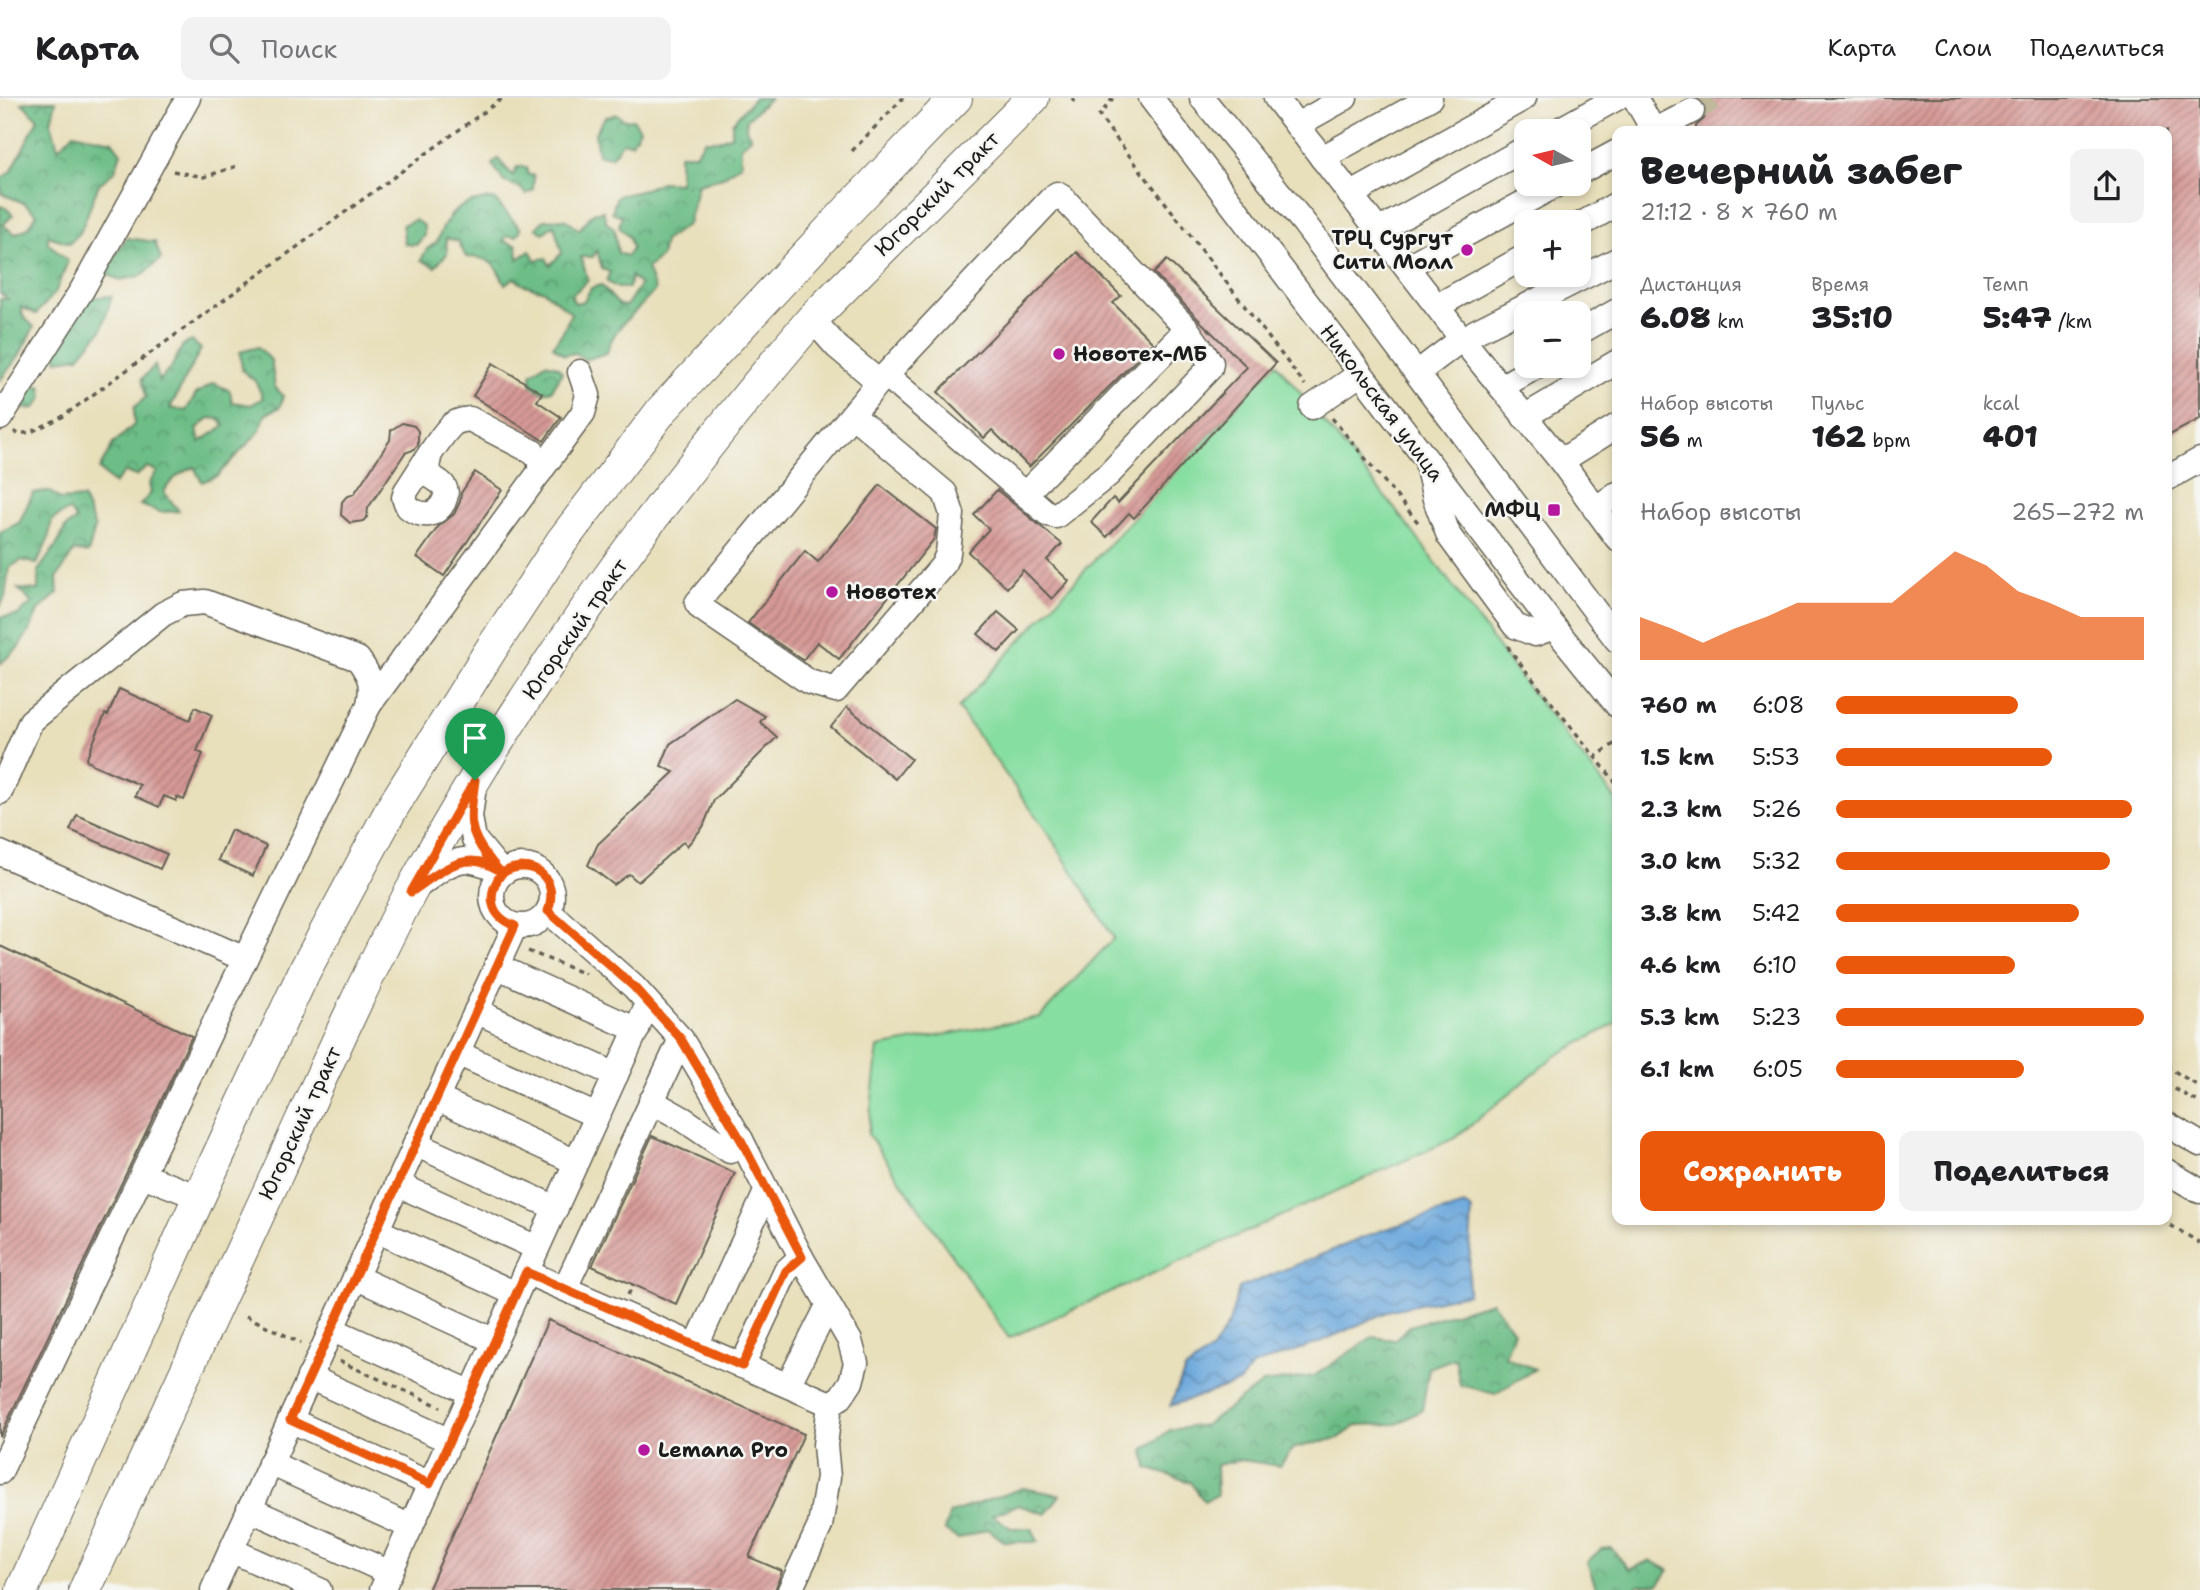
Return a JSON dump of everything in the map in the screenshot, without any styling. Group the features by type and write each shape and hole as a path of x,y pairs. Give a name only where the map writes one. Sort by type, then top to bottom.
{"main road":[{"path":"22,1590 199,1197 304,972 392,808 562,541 662,410 956,98"},
{"name":"Югорский тракт","path":"85,1590 360,992 411,892 534,684 606,580 762,379 813,319 1033,98"}],"street":[{"path":"0,418 82,290 188,98"},
{"name":"Никольская улица","path":"1151,98 1554,627 1612,699"},
{"path":"1202,98 1304,223 1612,633"},
{"path":"1276,98 1378,231 1468,336 1524,417 1606,512"},
{"path":"1297,125 1345,98"},
{"path":"1322,158 1430,98"},
{"path":"1350,195 1524,98"},
{"path":"1579,119 1617,98"},
{"path":"1635,98 1651,126"},
{"path":"1664,126 1692,111"},
{"path":"1378,231 1514,155"},
{"path":"1591,166 1612,155"},
{"path":"813,319 837,347 882,379 968,447 1048,514 1056,516 1110,474 1210,368 1210,358 1187,329 1057,194 882,379 852,415 697,603 809,682 836,690 943,565 951,540 952,514 945,493 852,415"},
{"path":"1417,261 1536,196"},
{"path":"1591,219 1612,207"},
{"path":"1448,300 1514,263"},
{"path":"1417,373 1468,336 1612,263"},
{"path":"1591,326 1612,314"},
{"path":"1025,494 1187,329"},
{"path":"1524,417 1612,369"},
{"path":"0,1472 369,705 583,414 589,395 580,372"},
{"path":"1316,405 1360,374"},
{"path":"1501,387 1516,378"},
{"path":"429,457 451,426 460,420 470,419 533,452 540,460 540,472"},
{"path":"1560,461 1612,429"},
{"path":"2172,476 2200,460"},
{"path":"0,792 31,721 163,614 183,604 205,603 358,659 369,674 372,690 369,705"},
{"path":"475,780 470,817 474,839 500,871"},
{"path":"0,853 245,958"},
{"path":"411,892 450,865 463,860 476,861 500,871 518,866 528,867 544,876 552,893 548,911 535,924 515,926 500,917 492,900 492,891 500,871"},
{"path":"548,911 634,987 681,1039 741,1140 766,1192 850,1341 856,1363 851,1382 841,1397 830,1404"},
{"path":"213,1590 515,926"},
{"path":"496,966 637,1030"},
{"path":"250,1509 386,1581 648,1004"},
{"path":"476,1011 616,1074"},
{"path":"565,1288 681,1039"},
{"path":"457,1053 597,1116"},
{"path":"683,1119 713,1095"},
{"path":"436,1098 576,1162"},
{"path":"651,1101 730,1151 741,1140"},
{"path":"2172,1128 2200,1144"},
{"path":"415,1144 556,1208"},
{"path":"142,1174 199,1197"},
{"path":"2172,1175 2200,1191"},
{"path":"397,1184 537,1248"},
{"path":"696,1346 766,1192"},
{"path":"376,1230 521,1283 565,1288 830,1404"},
{"path":"742,1366 786,1271 802,1257"},
{"path":"355,1277 495,1341"},
{"path":"788,1385 828,1306"},
{"path":"331,1329 471,1393"},
{"path":"309,1377 450,1441"},
{"path":"790,1590 820,1526 828,1477 825,1445 830,1404"},
{"path":"290,1420 430,1484"},
{"path":"270,1463 411,1527"},
{"path":"231,1550 319,1590"}],"path":[{"path":"0,418 18,434 32,432 62,417 503,98"},
{"path":"852,151 903,98"},
{"path":"1072,98 1078,106"},
{"path":"1113,98 1099,116 1316,405 1428,534"},
{"path":"155,157 174,172 204,177 237,166"},
{"path":"1506,640 1510,651 1612,778"},
{"path":"1594,758 1612,745"},
{"path":"2172,1070 2200,1087"},
{"path":"2172,1087 2200,1103"},
{"path":"2170,1225 2200,1243"},
{"path":"246,1316 320,1353 461,1416"}],"green space":[{"path":"754,98 770,98 747,119 746,129 751,137 741,147 741,164 723,177 698,184 688,224 664,241 661,257 647,268 655,290 621,326 607,353 585,360 576,353 564,355 553,346 571,313 544,291 522,284 514,278 505,284 491,263 481,258 466,257 458,241 446,238 447,254 435,267 421,260 427,249 437,242 446,223 457,209 473,202 494,199 521,229 517,236 507,236 503,241 517,245 518,259 530,251 536,260 546,258 550,265 562,253 554,225 543,233 536,228 544,220 565,219 579,230 593,213 603,211 607,223 614,228 618,253 627,256 632,248 629,237 619,227 622,216 612,212 617,196 640,191 661,182 680,183 679,154 695,154 705,140 719,140 732,135 732,123","holes":["597,250 602,269 610,272 606,281 618,288 629,288 631,276 640,285 626,306 619,305 601,285 591,288 584,301 575,303 571,296 588,280 581,257 593,257"]},
{"path":"56,101 51,122 58,148 74,133 112,141 121,153 115,171 99,184 81,231 70,243 48,236 48,243 68,261 55,293 36,314 21,307 23,316 34,327 19,356 0,380 0,299 8,299 0,293 0,206 13,215 3,225 15,234 28,228 37,214 24,203 2,194 0,179 11,172 38,119 22,103"},
{"path":"617,114 624,120 633,119 640,129 632,143 623,142 611,157 598,155 595,133 605,117"},
{"path":"498,159 513,176 517,167 527,167 527,174 534,176 533,190 526,194 519,187 504,182 492,164"},
{"path":"415,220 424,226 424,236 416,245 405,244 402,225"},
{"path":"127,238 155,242 161,259 141,276 120,280 96,269 115,255"},
{"path":"112,296 102,329 79,357 57,360 59,336 87,298"},
{"path":"192,341 201,349 170,408 186,411 196,394 214,383 230,391 232,402 251,405 263,398 256,382 242,370 240,352 258,347 271,360 275,387 283,396 280,407 266,414 259,432 217,476 202,482 194,467 173,480 164,492 179,511 160,512 140,505 151,493 149,484 157,471 147,467 136,476 125,472 114,484 99,469 113,444 134,425 134,408 146,397 142,379 155,365 159,381 171,368 183,345","holes":["209,418 218,419 225,425 200,442 197,429"]},
{"path":"545,363 557,366 562,372 552,390 532,390 531,374"},
{"path":"1276,363 1404,520 1522,680 1612,795 1612,1026 1555,1056 1455,1138 1009,1338 868,1134 878,1047 1040,1017 1114,938 1048,833 958,708"},
{"path":"33,386 41,386 43,397 35,408 22,409 21,395"},
{"path":"49,491 61,500 83,498 95,528 88,553 74,551 57,578 58,593 38,611 18,648 0,664 0,617 18,615 32,603 18,589 38,590 38,571 65,528 76,520 69,510 52,520 48,540 37,564 22,560 9,568 5,597 0,607 0,532 19,523 33,493"},
{"path":"1492,1302 1514,1331 1505,1357 1535,1369 1495,1394 1460,1385 1455,1358 1429,1368 1422,1410 1397,1424 1358,1425 1339,1438 1294,1448 1279,1466 1242,1460 1216,1465 1217,1495 1204,1501 1190,1482 1147,1468 1144,1450 1170,1430 1205,1425 1263,1383 1314,1376 1372,1337 1394,1340 1410,1326"},
{"path":"1023,1488 1060,1495 1046,1514 1018,1505 992,1515 1011,1528 1032,1528 1038,1542 1005,1542 988,1529 958,1539 944,1530 950,1513"},
{"path":"1611,1548 1629,1569 1651,1561 1669,1570 1658,1585 1638,1586 1635,1590 1597,1590 1587,1562 1601,1549"}],"water":[{"path":"1464,1205 1472,1210 1468,1294 1391,1310 1318,1343 1252,1366 1239,1383 1170,1406 1185,1370 1212,1350 1229,1323 1239,1288 1382,1230"}],"building":[{"path":"1699,98 2200,98 2200,419 2172,434 2172,126 1696,126 1707,112 1705,104"},
{"name":"Новотех-МБ","path":"1077,252 1121,296 1113,303 1153,343 1029,467 992,430 984,438 938,392"},
{"path":"1167,260 1276,363 1134,518 1129,513 1107,537 1091,522 1113,498 1118,503 1247,367 1154,273"},
{"path":"493,363 542,393 537,401 561,417 544,441 473,396"},
{"path":"402,423 414,426 418,431 418,445 405,453 368,508 367,517 363,521 350,523 341,515 342,502 354,494 390,440 391,430"},
{"path":"475,472 502,490 444,576 417,557 438,527 454,514 461,493"},
{"name":"Новотех","path":"880,485 936,529 934,539 839,659 817,642 803,660 748,623 805,551 818,562"},
{"path":"997,490 1062,544 1047,560 1069,581 1052,599 1023,570 1007,588 968,552 989,529 974,515"},
{"path":"998,612 1019,630 999,652 978,634"},
{"path":"119,689 190,720 195,707 212,715 197,751 203,754 184,800 177,797 176,801 164,796 159,807 135,796 140,785 86,760 105,714 108,715"},
{"path":"735,699 765,716 760,722 777,737 714,800 703,827 687,846 684,841 638,882 629,874 614,885 588,865 598,844 674,772 661,766 670,744"},
{"path":"847,707 911,759 895,779 831,727"},
{"path":"77,815 167,854 160,869 70,830"},
{"path":"231,830 266,846 253,876 218,860"},
{"path":"0,946 192,1036 0,1437"},
{"path":"652,1136 735,1173 676,1304 592,1266"},
{"name":"Lemana Pro","path":"548,1320 804,1434 749,1557 782,1571 775,1590 428,1590"}],"tunnel":[{"path":"1692,111 1714,98"}],"place":[{"name":"ТРЦ Сургут Сити Молл","path":"1467,250"},
{"name":"Новотех-МБ","path":"1059,354"},
{"name":"МФЦ","path":"1554,510"},
{"name":"Новотех","path":"832,592"},
{"name":"Lemana Pro","path":"644,1450"}],"route":[{"path":"475,780 411,892 450,865 463,860 476,861 502,873 518,866 528,867 544,876 552,893 548,911 634,987 681,1039 741,1140 802,1257 786,1271 742,1366 526,1272 430,1484 290,1420 515,926 507,923 495,909 492,891 502,873 474,839 470,817 475,780"}]}
